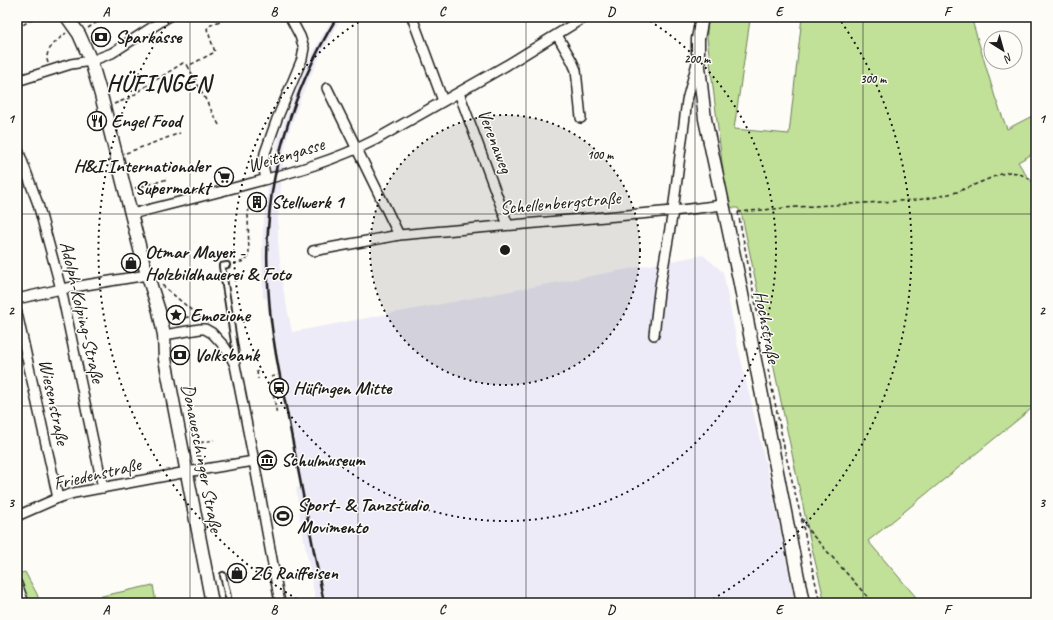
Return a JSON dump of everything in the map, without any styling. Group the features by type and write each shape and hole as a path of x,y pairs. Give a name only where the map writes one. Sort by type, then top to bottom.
{"main road":[{"name":"Donaueschinger Straße","path":"67,17 79,34 91,61 148,279 159,311 164,335 165,359 212,603"},
{"name":"Hochstraße","path":"702,17 698,39 698,58 704,119 741,287 803,603"}],"street":[{"path":"17,81 71,64 91,61 112,53 168,17"},
{"path":"266,179 263,165 265,153 277,119 302,59 304,48 300,36 290,17"},
{"path":"412,17 444,101"},
{"name":"Weitengasse","path":"131,214 253,183 305,168 357,149 459,93 585,17"},
{"path":"556,35 576,70 581,118"},
{"name":"Hochstraße","path":"654,335 673,211 687,100 698,58"},
{"name":"Weitengasse","path":"327,88 357,149"},
{"name":"Verenaweg","path":"459,93 508,225"},
{"name":"Adolph-Kolping-Straße","path":"17,147 38,204 61,289 103,488"},
{"path":"357,149 399,235"},
{"name":"Schellenbergstraße","path":"313,251 399,235 673,211 723,205"},
{"path":"17,298 61,289 148,279"},
{"name":"Wiesenstraße","path":"17,313 58,498"},
{"path":"164,335 200,329 208,330 224,346 235,365 280,603"},
{"name":"Friedenstraße","path":"17,516 58,498 74,493 254,461"},
{"path":"17,584 24,603"}],"lane":[{"path":"227,265 222,266 236,354 231,357"},
{"path":"223,575 228,597"}],"path":[{"path":"17,28 36,17"},
{"path":"40,17 44,18 45,20"},
{"path":"88,28 105,17"},
{"path":"188,66 215,52 207,29 209,26 228,17"},
{"path":"50,71 46,58 49,49 71,29"},
{"path":"104,107 132,97 140,90 183,63 188,66 219,125"},
{"path":"117,157 180,133"},
{"path":"758,318 738,212 916,200 957,192 1009,172 1018,173 1036,184"},
{"path":"125,190 168,179"},
{"path":"227,265 245,261 249,256 248,216 253,183"},
{"path":"148,279 158,282 199,316 206,323 208,330"},
{"path":"171,319 199,316"},
{"path":"767,364 786,456 820,603"},
{"path":"257,371 258,379"},
{"path":"271,377 278,375"},
{"path":"271,381 277,415"},
{"path":"182,446 214,440"},
{"path":"801,517 809,531 872,603"}],"shaded area":[{"path":"333,17 342,17 320,56 302,95 287,138 284,155 278,218 278,240 282,283 292,332 703,255 723,272 737,343 771,486 795,603 316,603 300,518 296,488 300,487 275,358 266,298 263,298 262,252 263,229 271,169 279,137 312,54"}],"green space":[{"path":"707,17 726,17 750,20 734,129 789,134 802,17 971,17 983,57 983,70 987,70 1007,129 1036,114 1036,152 1018,162 1028,178 1036,184 1036,405 868,541 921,603 825,603 811,544 742,216 738,208 733,208 728,204 707,37"},
{"path":"25,572 37,594 40,603 17,603 17,574"},
{"path":"153,585 156,603 70,603"}],"railway":[{"path":"324,603 275,349 270,315 267,261 273,188 280,152 290,117 303,83 337,17"}],"place":[{"name":"Sparkasse","path":"101,37"},
{"name":"Engel Food","path":"97,121"},
{"name":"H&I Internationaler Supermarkt","path":"224,177"},
{"name":"Stellwerk 1","path":"257,202"},
{"name":"Otmar Mayer - Holzbildhauerei & Foto","path":"131,263"},
{"name":"Emozione","path":"176,315"},
{"name":"Volksbank","path":"180,355"},
{"name":"Hüfingen Mitte","path":"279,388"},
{"name":"Schulmuseum","path":"267,460"},
{"name":"Sport- & Tanzstudio Movimento","path":"283,516"},
{"name":"ZG Raiffeisen","path":"237,573"}],"district":[{"name":"HÜFINGEN","path":"159,83"}]}
